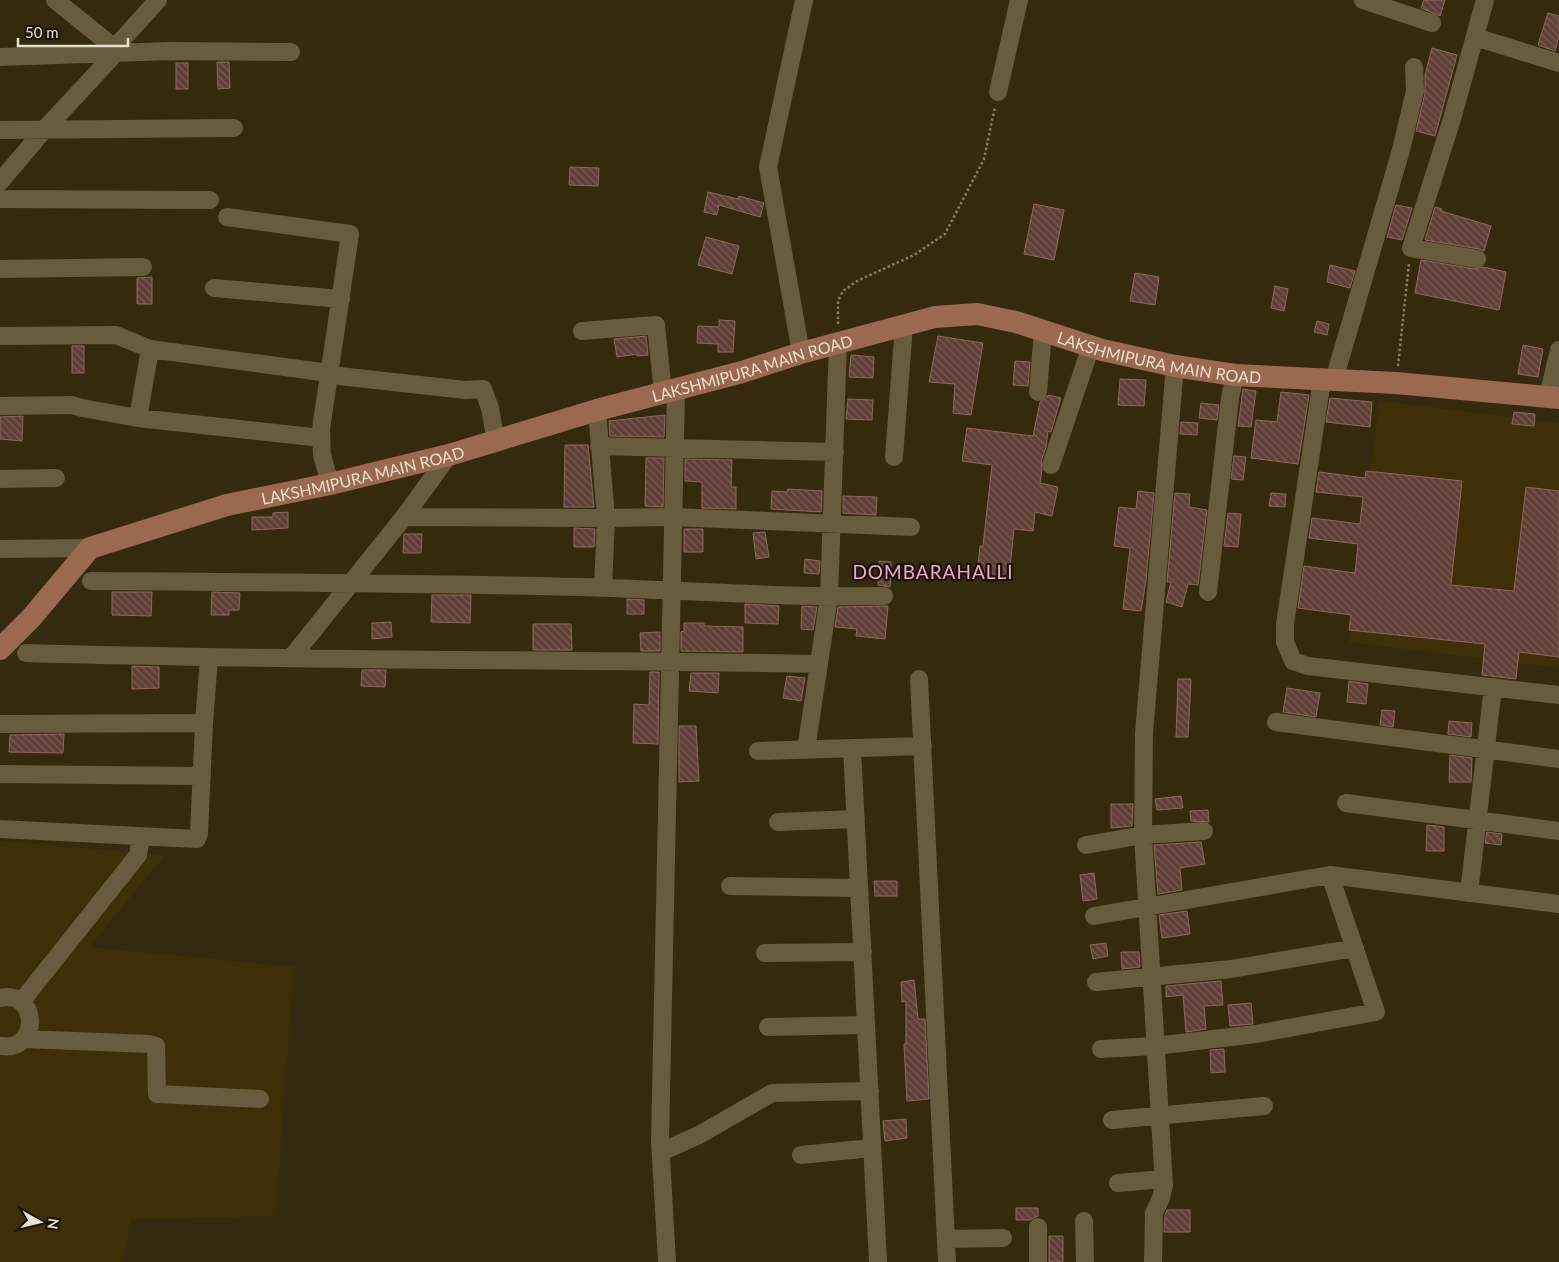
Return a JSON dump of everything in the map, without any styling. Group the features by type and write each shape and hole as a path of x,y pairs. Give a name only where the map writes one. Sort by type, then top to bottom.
{"main road":[{"name":"LAKSHMIPURA MAIN ROAD","path":"90,548 228,505 330,484 449,455 597,410 742,372 802,353 935,317 977,314 1016,322 1091,346 1175,366 1235,375 1396,383 1553,397"},
{"path":"0,649 32,617 90,548"}],"street":[{"path":"0,182 44,130 111,58 111,45 55,0"},
{"path":"110,53 158,0"},
{"path":"802,353 768,167 804,0"},
{"path":"998,92 1019,0"},
{"path":"1363,0 1397,5 1432,23"},
{"path":"1477,259 1410,248 1439,160 1485,0"},
{"path":"1475,37 1559,63"},
{"path":"0,57 170,51 291,52"},
{"path":"1414,67 1415,91 1401,150 1328,380 1285,624 1286,642 1293,661 1308,666 1559,695"},
{"path":"0,130 234,128"},
{"path":"0,199 210,200"},
{"path":"227,217 350,234 321,429 322,455 330,484"},
{"path":"0,269 143,267"},
{"path":"214,288 341,298"},
{"path":"582,331 656,325 670,391 674,448 672,661 661,1152 667,1262"},
{"path":"894,457 904,325"},
{"path":"1038,392 1044,331"},
{"path":"0,336 116,335 150,349 329,373 339,376 465,390 482,389 490,408 496,442"},
{"path":"806,750 829,597 838,343"},
{"path":"1051,464 1091,346"},
{"path":"138,418 150,349"},
{"path":"1553,397 1559,350"},
{"path":"1153,1262 1154,1213 1161,1198 1163,1179 1142,835 1144,733 1175,366"},
{"path":"1208,592 1230,398 1235,375"},
{"path":"0,406 72,405 138,418 321,438"},
{"path":"597,410 606,518 603,588"},
{"path":"599,446 835,452"},
{"path":"292,658 404,517 449,455"},
{"path":"0,479 56,478"},
{"path":"404,517 673,517 911,527"},
{"path":"0,550 90,548"},
{"path":"91,581 351,583 672,590 829,597 884,596"},
{"path":"26,654 209,658 672,661 819,664"},
{"path":"0,829 197,839 200,833 204,723 209,658"},
{"path":"919,679 947,1262"},
{"path":"1469,893 1493,688"},
{"path":"1276,722 1559,759"},
{"path":"0,724 204,723"},
{"path":"758,751 923,746"},
{"path":"852,748 878,1262"},
{"path":"0,774 202,776"},
{"path":"1346,803 1559,831"},
{"path":"778,822 856,819"},
{"path":"1086,845 1142,835 1204,830"},
{"path":"20,1002 138,855 140,837"},
{"path":"1101,1049 1155,1046 1256,1034 1376,1012 1330,875"},
{"path":"1094,916 1330,875 1559,904"},
{"path":"730,886 859,888"},
{"path":"1096,982 1230,969 1355,948"},
{"path":"765,953 863,952"},
{"path":"0,998 13,998 26,1007 30,1015 29,1031 24,1038 18,1044 0,1046"},
{"path":"768,1027 866,1025"},
{"path":"24,1038 150,1044 156,1046 157,1094 260,1099"},
{"path":"661,1152 699,1136 772,1093 870,1091"},
{"path":"1112,1120 1264,1106"},
{"path":"801,1155 872,1148"},
{"path":"1118,1183 1163,1179"},
{"path":"1084,1221 1085,1262"},
{"path":"1038,1226 1038,1262"},
{"path":"946,1239 1003,1238"}],"path":[{"path":"838,343 838,301 843,291 858,281 914,255 944,234 984,159 998,92"},
{"path":"1396,383 1410,248"}],"shaded area":[{"path":"1379,401 1559,423 1559,668 1349,642"},
{"path":"0,841 165,855 89,947 294,967 276,1216 131,1219 124,1262 0,1262"}],"building":[{"path":"1424,0 1445,0 1440,16 1421,8"},
{"path":"1548,13 1559,16 1559,37 1555,51 1538,45"},
{"path":"1432,48 1457,55 1435,136 1416,131 1425,93 1425,75"},
{"path":"217,62 229,62 230,88 218,89"},
{"path":"176,63 188,63 188,89 176,89"},
{"path":"570,167 599,168 598,186 569,185"},
{"path":"708,192 738,199 739,196 764,203 760,217 719,205 717,215 704,212"},
{"path":"1034,204 1064,210 1054,260 1024,254"},
{"path":"1396,205 1412,208 1402,240 1387,237"},
{"path":"1435,207 1442,209 1441,211 1491,226 1484,251 1425,240"},
{"path":"706,237 739,246 732,274 698,265"},
{"path":"1421,260 1475,269 1483,267 1506,272 1499,310 1415,293"},
{"path":"1330,265 1355,271 1350,288 1327,282"},
{"path":"1135,273 1159,277 1155,305 1130,301"},
{"path":"152,277 152,304 137,304 137,278"},
{"path":"1275,286 1288,289 1284,311 1271,308"},
{"path":"719,320 735,321 733,352 718,352 718,344 697,343 698,326 719,327"},
{"path":"1317,321 1329,324 1327,335 1314,332"},
{"path":"646,336 648,355 637,356 637,354 617,357 614,339"},
{"path":"938,336 983,343 971,415 953,413 955,384 929,382"},
{"path":"1523,345 1543,349 1538,377 1518,374"},
{"path":"72,346 84,346 84,373 72,373"},
{"path":"851,355 874,357 873,378 849,377"},
{"path":"1015,361 1030,362 1028,386 1013,385"},
{"path":"1120,379 1146,380 1144,406 1118,405"},
{"path":"1243,389 1256,391 1251,427 1238,426"},
{"path":"1281,392 1309,395 1298,464 1251,458 1256,420 1277,422"},
{"path":"1048,395 1061,398 1051,432 1048,431 1046,447 1041,462 1040,483 1058,487 1052,516 1035,512 1033,531 1014,529 1009,577 977,574 980,546 983,546 992,465 962,461 967,428 1033,436 1040,402"},
{"path":"1330,398 1372,402 1370,427 1326,422"},
{"path":"848,399 873,400 872,420 846,419"},
{"path":"1201,403 1219,405 1217,420 1199,418"},
{"path":"1514,412 1535,414 1534,426 1512,424"},
{"path":"665,415 664,437 610,436 609,421"},
{"path":"23,416 22,441 0,439 0,417"},
{"path":"1181,422 1198,423 1197,435 1180,434"},
{"path":"565,445 588,445 594,507 564,507"},
{"path":"1234,456 1246,457 1243,480 1231,479"},
{"path":"646,458 664,458 663,507 645,506"},
{"path":"685,459 732,460 731,487 736,487 736,509 702,508 702,482 685,481"},
{"path":"1366,471 1462,481 1451,585 1514,591 1526,487 1559,491 1559,657 1519,652 1516,679 1482,675 1485,644 1349,630 1351,615 1298,608 1304,566 1355,573 1358,544 1309,538 1312,518 1360,524 1363,497 1316,492 1319,472 1365,478"},
{"path":"788,489 822,491 821,512 771,509 772,491 787,492"},
{"path":"1138,491 1154,493 1146,580 1141,611 1123,609 1130,548 1114,546 1119,507 1136,509"},
{"path":"1175,493 1190,494 1189,507 1207,510 1198,585 1188,584 1182,607 1166,602 1171,582 1167,582"},
{"path":"1271,493 1286,494 1285,507 1269,506"},
{"path":"843,496 877,497 876,515 843,513"},
{"path":"288,512 288,528 252,530 252,517 273,517 273,513"},
{"path":"1228,513 1241,514 1238,547 1224,546"},
{"path":"574,528 595,529 594,547 574,547"},
{"path":"684,529 703,529 703,552 684,552"},
{"path":"765,532 769,557 756,559 753,533"},
{"path":"404,534 422,534 421,553 403,553"},
{"path":"805,559 820,561 819,574 804,573"},
{"path":"879,561 891,562 890,587 878,585"},
{"path":"112,592 152,592 151,616 112,615"},
{"path":"212,592 240,593 239,610 229,610 229,615 211,615"},
{"path":"432,595 471,595 470,623 431,622"},
{"path":"627,599 644,600 644,614 627,614"},
{"path":"745,604 779,606 778,624 745,623"},
{"path":"802,606 817,607 813,630 801,629"},
{"path":"888,606 885,639 856,636 857,629 835,627 838,607"},
{"path":"391,622 392,637 372,639 372,623"},
{"path":"684,623 704,623 704,626 743,627 743,652 681,651 681,632 684,631"},
{"path":"533,624 571,624 572,650 533,650"},
{"path":"660,632 660,651 641,651 640,633"},
{"path":"132,666 159,667 159,688 132,689"},
{"path":"362,670 386,670 385,687 361,686"},
{"path":"650,672 659,672 658,744 633,743 634,704 649,705"},
{"path":"691,673 719,673 718,693 689,691"},
{"path":"787,676 805,678 801,701 783,698"},
{"path":"1178,679 1191,679 1188,737 1176,737"},
{"path":"1349,681 1368,684 1366,704 1347,702"},
{"path":"1287,688 1320,693 1316,717 1283,712"},
{"path":"1382,710 1395,711 1393,727 1380,725"},
{"path":"1449,721 1472,723 1471,737 1448,734"},
{"path":"679,726 696,726 699,781 679,782"},
{"path":"64,734 63,753 9,752 10,735"},
{"path":"1450,755 1472,758 1471,782 1449,782"},
{"path":"1181,796 1183,808 1157,810 1155,799"},
{"path":"1111,804 1133,804 1132,826 1111,828"},
{"path":"1208,810 1209,822 1191,821 1190,811"},
{"path":"1427,825 1444,827 1444,851 1426,851"},
{"path":"1487,832 1502,834 1501,845 1485,843"},
{"path":"1201,842 1205,864 1180,868 1182,890 1158,894 1154,845"},
{"path":"1094,873 1097,899 1083,901 1080,875"},
{"path":"874,881 897,881 897,896 875,896"},
{"path":"1187,911 1190,934 1162,938 1159,915"},
{"path":"1106,943 1108,956 1093,959 1090,945"},
{"path":"1121,952 1139,952 1140,967 1122,969"},
{"path":"914,980 918,1019 925,1019 929,1099 907,1101 904,1044 906,1044 906,1001 902,1002 901,982"},
{"path":"1221,981 1223,1005 1204,1006 1206,1029 1186,1032 1183,995 1166,997 1166,986"},
{"path":"1251,1003 1253,1024 1230,1026 1228,1005"},
{"path":"1224,1049 1225,1072 1211,1073 1210,1050"},
{"path":"906,1119 907,1138 885,1141 883,1121"},
{"path":"1016,1208 1038,1208 1038,1216 1030,1220 1016,1220"},
{"path":"1167,1210 1190,1210 1190,1232 1164,1232"},
{"path":"1049,1236 1063,1236 1063,1262 1049,1262"}],"district":[{"name":"DOMBARAHALLI","path":"933,571"}]}
